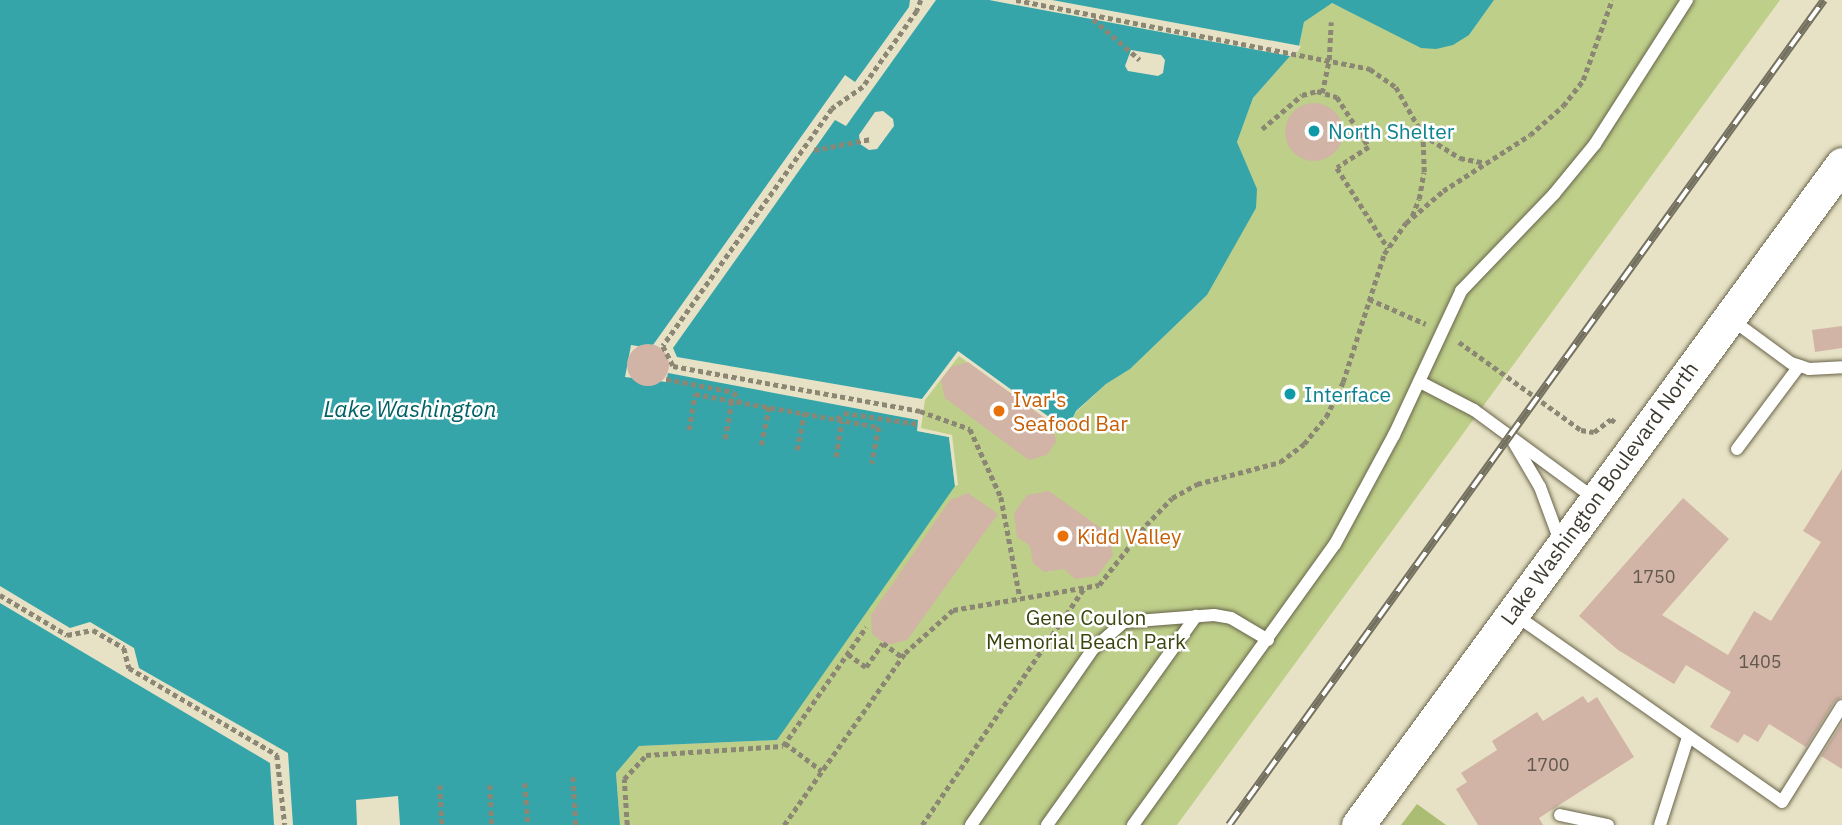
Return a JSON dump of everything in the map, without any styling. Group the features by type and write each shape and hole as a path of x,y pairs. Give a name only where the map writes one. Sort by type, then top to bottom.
{"street":[{"name":"Lake Washington Boulevard North","path":"1358,825 1594,498 1842,164"}],"lane":[{"path":"1133,825 1335,544 1366,492 1461,291 1554,194 1595,144 1687,0"},
{"path":"1728,317 1800,366 1809,369 1842,367"},
{"path":"1737,449 1800,366"},
{"path":"1419,382 1474,410 1594,498"},
{"path":"1509,435 1540,487 1561,545"},
{"path":"1512,612 1782,802 1842,706"},
{"path":"971,825 1093,649 1124,622 1196,616 1231,618 1268,640"},
{"path":"1047,825 1196,616"},
{"path":"1660,825 1688,737"},
{"path":"1560,815 1608,825"}],"path":[{"path":"921,0 917,11 863,87 832,109 663,346 673,366 920,411 970,429 1001,497 1020,598"},
{"path":"1016,0 1370,69 1396,87 1423,135 1424,172 1419,199 1411,219"},
{"path":"784,825 902,657 953,610 1099,585 1172,498 1197,484 1280,462 1304,444 1326,417 1343,382 1374,278 1388,248 1411,219 1443,191 1530,135 1563,106 1583,80 1612,0"},
{"path":"1093,19 1140,60"},
{"path":"1322,93 1329,60 1331,22"},
{"path":"1262,129 1302,95 1322,93 1337,97 1369,147 1338,168 1388,248"},
{"path":"1423,135 1460,158 1486,163"},
{"path":"814,150 871,139"},
{"path":"1369,299 1426,324"},
{"path":"1455,340 1581,430 1594,432 1611,419 1615,422"},
{"path":"666,379 734,392 739,402"},
{"path":"689,429 695,394 879,427 872,463"},
{"path":"724,439 732,400"},
{"path":"761,445 769,407"},
{"path":"836,457 839,420 844,413 918,424"},
{"path":"797,450 804,414"},
{"path":"922,825 1085,587"},
{"path":"0,595 67,635 93,629 124,648 129,668 277,755 285,825"},
{"path":"627,825 624,779 646,755 783,746 866,627"},
{"path":"848,654 866,667 883,643 902,657"},
{"path":"785,743 822,771"},
{"path":"573,776 576,825"},
{"path":"525,783 528,825"},
{"path":"440,785 442,825"},
{"path":"490,785 492,825"}],"green space":[{"name":"Gene Coulon Memorial Beach Park","path":"1494,0 1780,0 1177,825 620,825 616,773 639,746 777,740 917,431 922,399 958,351 1067,430 1076,412 1106,384 1130,369 1207,295 1250,175 1237,142 1253,98 1299,46 1304,22 1331,3 1372,21 1469,35"},
{"path":"1417,804 1446,825 1401,825"}],"water":[{"name":"Lake Washington","path":"0,0 1494,0 1469,35 1453,45 1436,49 1421,48 1332,3 1304,22 1299,46 1253,98 1237,142 1257,189 1256,208 1207,295 1130,369 1106,384 1076,411 1067,430 958,352 922,399 918,431 949,437 955,486 777,740 639,746 616,773 620,825 0,825"}],"pier":[{"path":"910,0 936,0 846,126 835,120 673,348 677,357 922,399 958,351 1067,430 1064,432 959,356 925,400 921,428 952,435 958,485 955,486 949,437 917,431 918,420 668,373 666,382 625,377 631,345 650,348 653,345 845,75 855,82 909,7"},
{"path":"989,0 1052,0 1301,46 1295,57"},
{"path":"1131,50 1161,55 1165,60 1163,73 1158,76 1128,71 1125,66"},
{"path":"883,111 893,119 894,126 877,149 869,150 860,144 859,135 875,112"},
{"path":"0,586 70,628 90,622 134,648 139,668 288,753 293,825 274,825 270,763 0,603"},
{"path":"398,796 400,825 357,825 356,800"}],"building":[{"name":"North Shelter","path":"1314,103 1325,105 1338,116 1343,132 1341,143 1330,156 1314,161 1303,159 1290,148 1285,132 1287,121 1298,108"},
{"path":"1842,326 1842,348 1815,352 1812,330"},
{"path":"648,344 663,350 669,365 663,380 648,386 633,380 627,365 633,350"},
{"name":"Ivar's Seafood Bar","path":"968,362 1053,424 1056,442 1047,455 1029,460 945,398 941,380 951,367"},
{"path":"1842,469 1842,697 1835,701 1806,747 1769,724 1758,742 1744,734 1738,743 1710,727 1731,692 1686,665 1674,684 1618,650 1579,616 1683,498 1729,539 1662,615 1728,655 1754,611 1771,621 1821,542 1803,531"},
{"name":"Kidd Valley","path":"1049,491 1109,534 1113,555 1097,576 1075,579 1064,569 1044,572 1033,563 1030,546 1017,537 1014,513 1027,495"},
{"path":"968,493 998,514 907,640 887,645 872,634 871,615 950,500"},
{"path":"1583,696 1588,703 1597,697 1634,757 1539,818 1543,825 1478,825 1456,789 1467,782 1461,773 1497,750 1492,741 1537,712 1543,721"},
{"path":"1842,723 1842,769 1821,756"}],"railway":[{"path":"1229,825 1824,0"}],"place":[{"name":"North Shelter","path":"1314,131"},
{"name":"Interface","path":"1290,394"},
{"name":"Ivar's Seafood Bar","path":"999,411"},
{"name":"Kidd Valley","path":"1063,536"}]}
